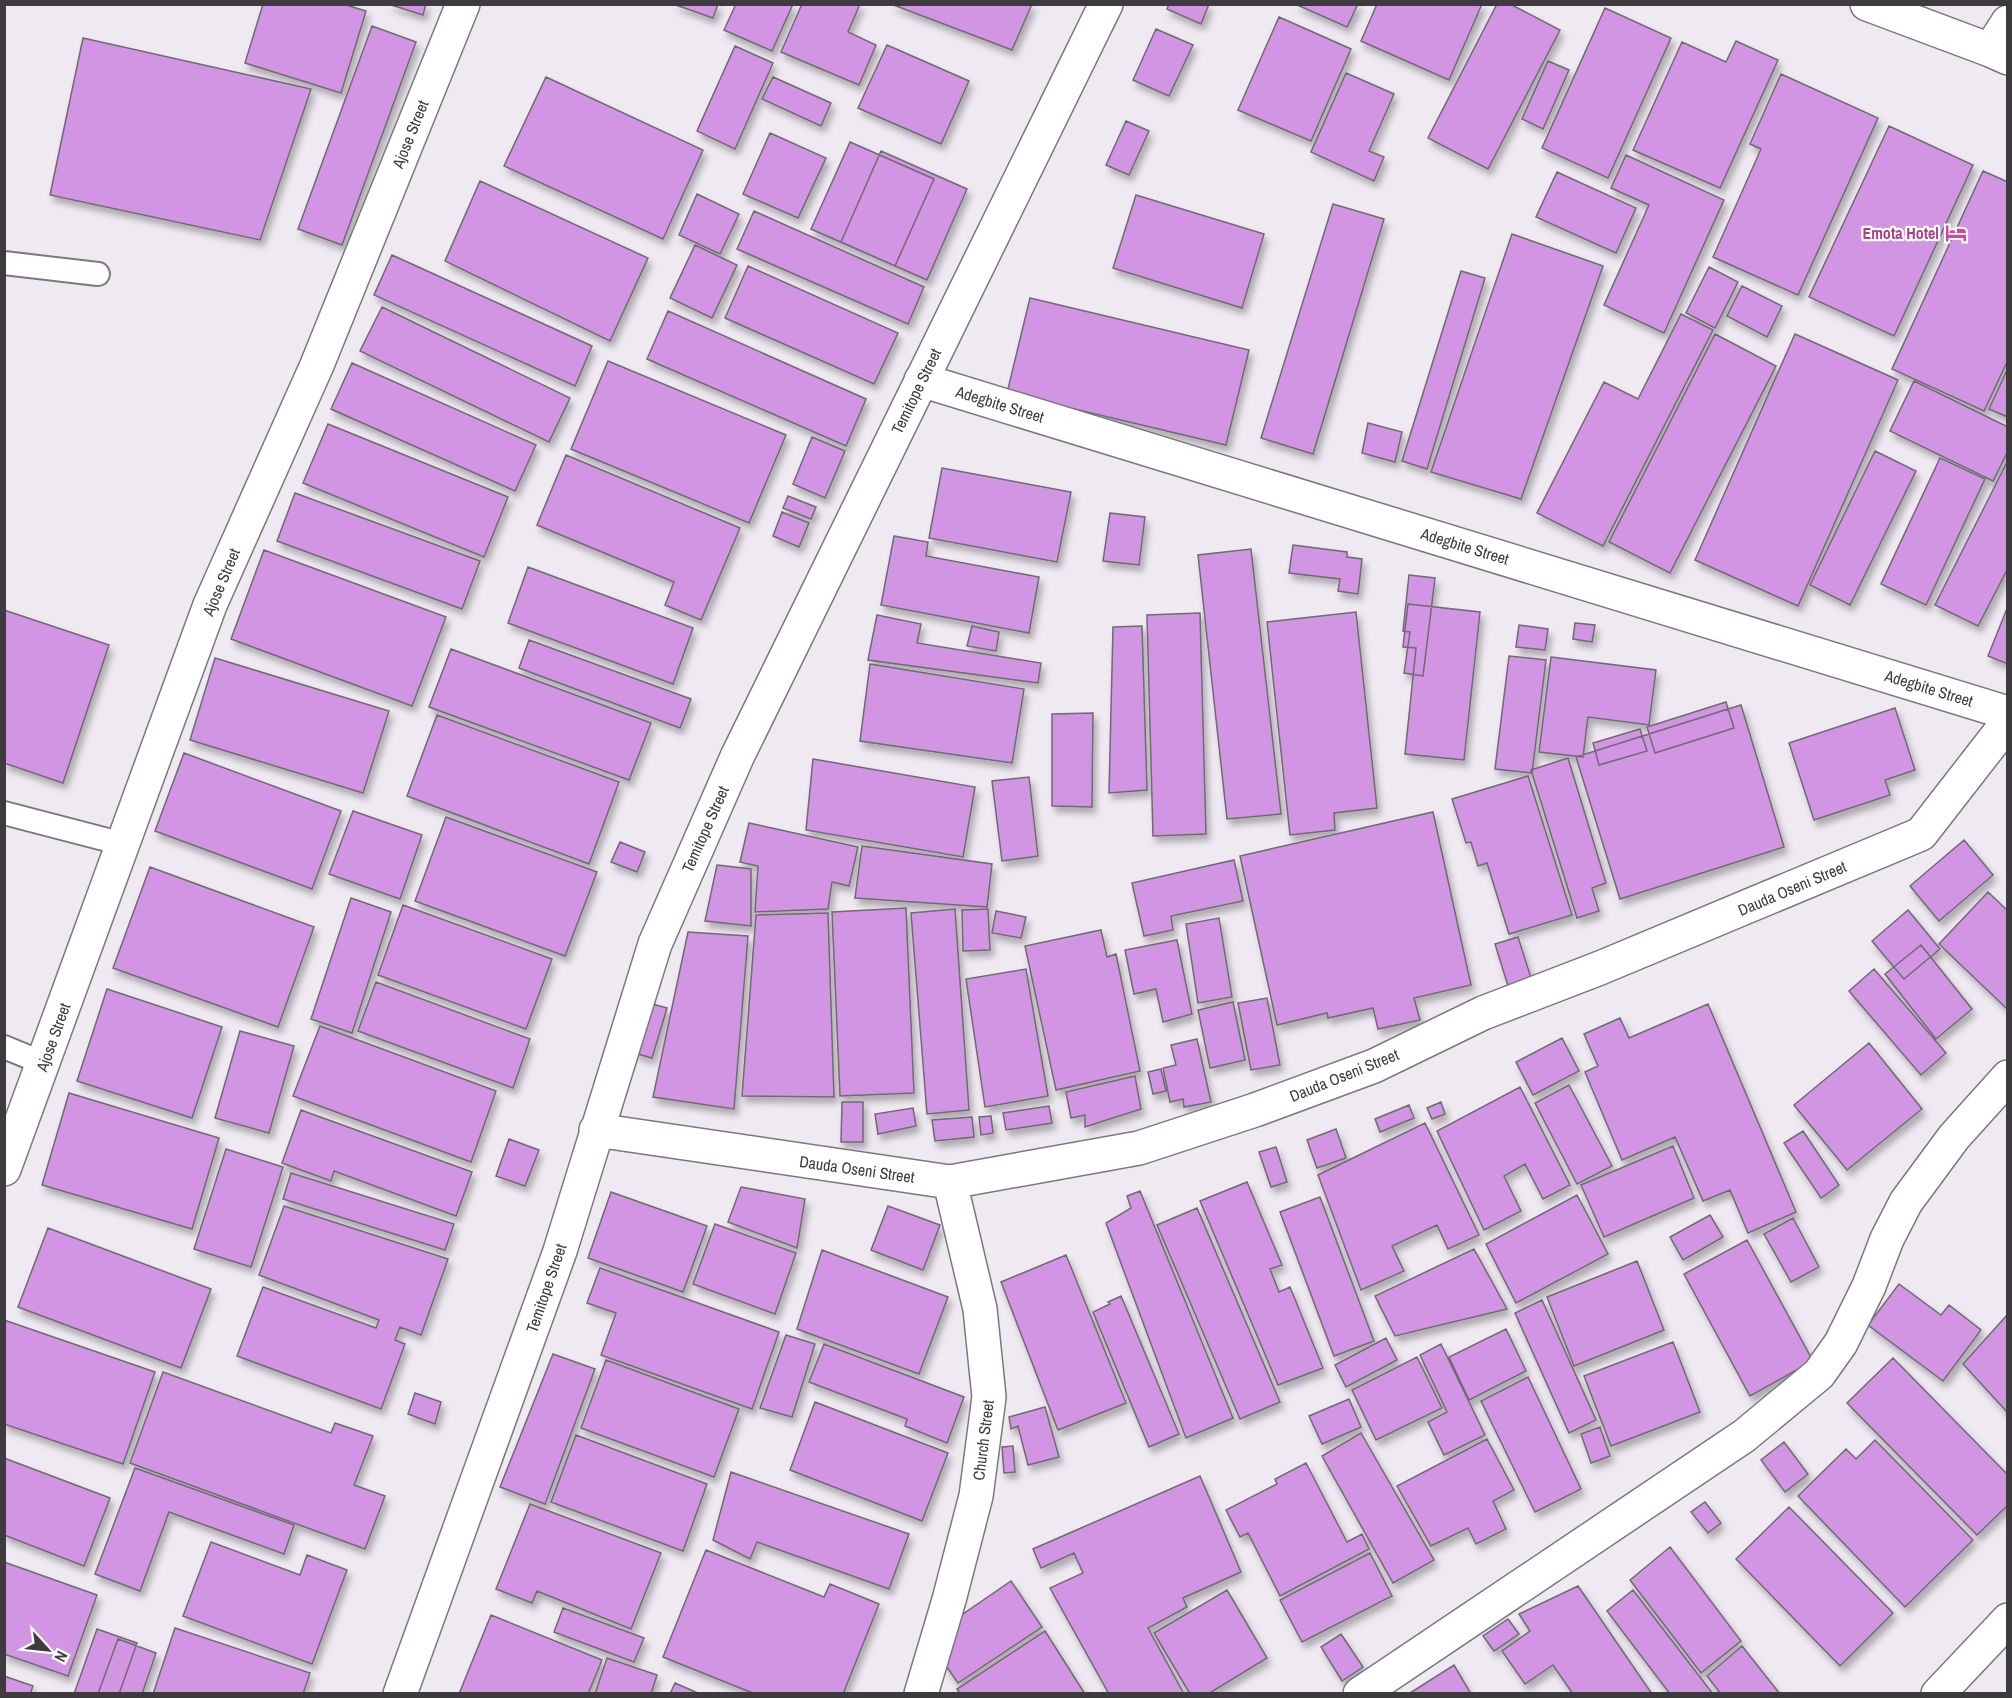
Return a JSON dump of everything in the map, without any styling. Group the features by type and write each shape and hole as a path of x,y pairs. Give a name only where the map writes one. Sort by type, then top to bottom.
{"street":[{"name":"Ajose Street","path":"4,1169 210,605 318,364 463,4"},
{"name":"Temitope Street","path":"400,1694 560,1251 655,944 737,757 1106,4"},
{"path":"1867,4 1999,54 2007,22"},
{"name":"Adegbite Street","path":"921,380 2007,713"},
{"name":"Dauda Oseni Street","path":"596,1130 950,1182 1139,1148 1255,1110 1374,1066 1483,1013 1600,968 1921,834 2007,722"},
{"path":"1360,1694 1744,1436 1819,1374 1841,1343 1906,1202 1954,1137 2007,1077"},
{"name":"Church Street","path":"921,1694 950,1600 976,1496 989,1397 980,1309 950,1182"},
{"path":"1938,1694 2007,1620"}],"lane":[{"path":"4,263 98,274"},
{"path":"4,813 123,844"},
{"path":"4,1047 43,1063"}],"building":[{"path":"263,4 343,4 366,11 341,93 245,63"},
{"path":"388,4 426,4 423,15"},
{"path":"673,4 718,4 713,18"},
{"path":"736,4 793,4 772,51 724,30"},
{"path":"802,4 860,4 848,32 876,45 859,85 781,52"},
{"path":"891,4 1032,4 1012,50"},
{"path":"1169,4 1209,4 1201,24 1167,9"},
{"path":"1295,4 1358,4 1347,27"},
{"path":"1377,4 1482,4 1449,80 1361,41"},
{"path":"1497,4 1510,4 1560,30 1488,169 1428,138"},
{"path":"1605,8 1671,38 1608,178 1542,148"},
{"path":"1279,17 1351,49 1311,141 1238,110"},
{"path":"372,26 416,42 342,245 298,229"},
{"path":"1156,29 1193,45 1169,96 1133,80"},
{"path":"83,38 311,89 260,240 50,195"},
{"path":"1736,41 1778,60 1720,188 1633,150 1682,42 1726,62"},
{"path":"887,45 969,81 941,144 858,108"},
{"path":"735,46 773,63 735,149 697,131"},
{"path":"1548,61 1569,70 1543,129 1522,119"},
{"path":"1346,73 1394,94 1369,151 1384,157 1374,181 1311,152"},
{"path":"1781,74 1878,118 1798,295 1713,257 1761,149 1750,144"},
{"path":"546,77 703,150 663,239 504,166"},
{"path":"773,77 831,103 821,126 762,99"},
{"path":"1126,121 1149,131 1129,175 1106,165"},
{"path":"1889,126 1973,165 1894,336 1809,297"},
{"path":"770,133 826,158 798,218 743,194"},
{"path":"850,142 934,179 895,266 811,229"},
{"path":"881,151 967,189 927,280 841,242"},
{"path":"1626,155 1724,200 1664,333 1604,305 1649,205 1611,188"},
{"path":"1983,171 2008,182 2008,360 1984,411 1892,369"},
{"path":"1557,172 1636,208 1616,253 1536,217"},
{"path":"480,181 648,258 610,341 445,261"},
{"path":"697,194 739,214 720,254 679,235"},
{"path":"1136,195 1264,234 1242,308 1113,268"},
{"path":"1333,204 1384,219 1313,454 1261,438"},
{"path":"754,211 924,287 908,324 737,249"},
{"path":"1512,234 1603,266 1521,499 1431,472"},
{"path":"695,245 737,265 712,318 670,298"},
{"path":"392,255 592,346 575,386 374,295"},
{"path":"748,266 898,333 874,384 725,318"},
{"path":"1709,267 1738,282 1715,328 1686,313"},
{"path":"1461,271 1485,278 1427,469 1402,461"},
{"path":"1742,286 1782,306 1767,337 1727,316"},
{"path":"1030,298 1249,350 1226,445 1007,393"},
{"path":"382,307 570,398 549,442 360,351"},
{"path":"668,311 866,399 846,446 647,359"},
{"path":"1681,314 1713,330 1603,546 1537,513 1604,382 1638,399"},
{"path":"1715,334 1776,366 1670,573 1609,542"},
{"path":"1795,334 1898,380 1798,606 1695,560"},
{"path":"608,361 786,435 749,523 571,449"},
{"path":"352,363 536,445 515,491 331,409"},
{"path":"2008,368 2008,417 1989,409"},
{"path":"1914,381 2008,427 2008,451 1993,481 1890,431"},
{"path":"1368,423 1402,432 1395,462 1362,453"},
{"path":"328,424 508,497 484,557 303,483"},
{"path":"812,437 845,451 825,498 793,484"},
{"path":"1875,451 1916,471 1850,605 1810,585"},
{"path":"566,455 740,528 701,620 665,605 674,582 537,525"},
{"path":"1940,458 1985,479 1926,605 1881,584"},
{"path":"2008,460 2008,568 1978,626 1935,605"},
{"path":"942,468 1071,492 1057,562 929,538"},
{"path":"295,493 480,561 462,609 277,541"},
{"path":"788,496 816,507 811,519 783,508"},
{"path":"782,512 809,523 799,547 773,536"},
{"path":"1110,513 1145,517 1139,565 1103,561"},
{"path":"894,536 928,542 926,556 1039,577 1029,633 881,605"},
{"path":"1293,545 1347,552 1347,557 1362,559 1358,594 1338,591 1340,579 1289,573"},
{"path":"1251,549 1281,814 1227,819 1198,555"},
{"path":"264,550 446,617 412,706 231,639"},
{"path":"528,567 693,628 673,684 508,623"},
{"path":"1409,575 1435,578 1423,676 1404,673 1410,632 1403,631"},
{"path":"1408,604 1480,612 1464,760 1405,754 1416,648 1403,647"},
{"path":"2008,606 2008,664 1988,656"},
{"path":"4,610 109,645 63,783 4,763"},
{"path":"1356,612 1377,808 1334,813 1335,830 1290,835 1267,622"},
{"path":"1200,613 1206,834 1153,836 1147,615"},
{"path":"877,615 921,624 917,643 1041,663 1038,683 868,660"},
{"path":"1575,623 1595,625 1592,642 1573,639"},
{"path":"1519,625 1548,629 1545,650 1516,647"},
{"path":"972,626 999,632 996,651 967,646"},
{"path":"1142,626 1147,790 1109,793 1113,627"},
{"path":"529,640 691,699 680,728 519,668"},
{"path":"451,649 651,723 629,780 429,707"},
{"path":"1509,656 1546,660 1532,773 1495,769"},
{"path":"1551,657 1656,670 1649,725 1588,717 1583,757 1539,752"},
{"path":"215,658 389,711 363,793 190,740"},
{"path":"870,664 1024,689 1012,763 860,741"},
{"path":"1726,702 1734,728 1655,753 1647,727"},
{"path":"1741,705 1784,847 1620,899 1576,757"},
{"path":"1895,708 1915,770 1885,780 1890,795 1814,820 1789,743"},
{"path":"1093,713 1092,807 1052,806 1052,714"},
{"path":"437,715 619,782 589,864 407,796"},
{"path":"1640,729 1647,751 1599,765 1593,743"},
{"path":"184,753 341,811 312,889 155,831"},
{"path":"1568,758 1606,883 1592,888 1599,911 1577,918 1531,770"},
{"path":"813,759 975,787 963,857 806,830"},
{"path":"1528,776 1572,915 1509,934 1487,863 1478,866 1471,842 1466,843 1452,799"},
{"path":"1029,777 1038,856 1002,861 992,781"},
{"path":"353,811 422,835 400,899 329,874"},
{"path":"1433,812 1471,985 1414,998 1420,1020 1378,1029 1373,1008 1328,1018 1327,1013 1277,1025 1240,856"},
{"path":"446,817 597,872 565,956 415,901"},
{"path":"749,823 858,847 849,886 832,882 828,909 755,912 758,866 740,862"},
{"path":"1964,840 1993,875 1939,921 1910,886"},
{"path":"620,842 645,852 637,872 611,862"},
{"path":"862,846 992,864 987,907 855,898"},
{"path":"1234,860 1243,901 1171,916 1173,930 1144,936 1132,883"},
{"path":"717,865 751,869 751,926 705,921"},
{"path":"150,867 314,927 278,1027 113,968"},
{"path":"1988,892 2008,911 2008,1006 2006,1008 1939,944"},
{"path":"351,898 391,912 352,1033 311,1019"},
{"path":"403,905 552,959 526,1029 378,975"},
{"path":"906,908 914,1093 840,1096 832,912"},
{"path":"955,909 969,1110 927,1114 911,913"},
{"path":"988,909 990,950 963,951 962,910"},
{"path":"1908,910 1940,949 1904,979 1872,941"},
{"path":"996,911 1026,917 1021,938 992,933"},
{"path":"828,913 834,1097 742,1096 756,915"},
{"path":"1219,918 1232,997 1198,1003 1186,924"},
{"path":"1101,930 1107,957 1116,954 1140,1071 1056,1090 1025,946"},
{"path":"688,932 748,936 734,1109 653,1097"},
{"path":"1518,937 1532,981 1509,989 1495,944"},
{"path":"1177,940 1192,1014 1163,1022 1156,989 1134,994 1125,950"},
{"path":"1921,945 1972,1009 1936,1039 1885,974"},
{"path":"1026,969 1048,1096 985,1107 966,979"},
{"path":"1874,969 1946,1053 1921,1075 1849,991"},
{"path":"376,982 530,1039 513,1088 358,1031"},
{"path":"107,989 222,1027 192,1118 77,1081"},
{"path":"1267,998 1280,1065 1251,1070 1238,1003"},
{"path":"1233,1002 1245,1060 1210,1068 1198,1010"},
{"path":"649,1003 667,1008 652,1058 634,1053"},
{"path":"1708,1004 1796,1212 1748,1233 1730,1190 1703,1201 1675,1137 1622,1160 1585,1072 1598,1066 1584,1034 1620,1018 1629,1038"},
{"path":"320,1026 496,1091 471,1162 293,1096"},
{"path":"240,1031 294,1046 269,1133 215,1118"},
{"path":"1562,1038 1579,1071 1533,1095 1516,1062"},
{"path":"1197,1039 1211,1102 1184,1107 1183,1099 1170,1102 1163,1068 1176,1065 1171,1045"},
{"path":"1869,1043 1922,1109 1847,1170 1794,1105"},
{"path":"1161,1069 1166,1091 1153,1094 1148,1072"},
{"path":"1135,1076 1141,1109 1085,1127 1085,1115 1071,1118 1066,1092"},
{"path":"1569,1085 1612,1166 1577,1184 1535,1103"},
{"path":"1520,1087 1570,1185 1543,1199 1525,1164 1504,1176 1521,1211 1484,1230 1437,1131"},
{"path":"69,1093 219,1138 192,1229 42,1185"},
{"path":"842,1102 863,1102 863,1142 841,1142"},
{"path":"1441,1102 1445,1114 1432,1119 1427,1108"},
{"path":"1409,1105 1414,1118 1380,1132 1375,1119"},
{"path":"1049,1106 1052,1123 1006,1130 1003,1113"},
{"path":"913,1108 916,1126 878,1134 875,1114"},
{"path":"301,1110 472,1172 456,1216 334,1171 331,1181 282,1163"},
{"path":"991,1116 993,1133 981,1135 979,1117"},
{"path":"972,1117 974,1137 935,1141 932,1120"},
{"path":"1425,1123 1479,1235 1448,1249 1437,1225 1392,1246 1404,1271 1361,1290 1318,1175"},
{"path":"1336,1129 1346,1158 1317,1168 1307,1140"},
{"path":"1803,1131 1839,1185 1821,1198 1784,1143"},
{"path":"509,1139 539,1150 525,1186 496,1176"},
{"path":"1673,1146 1694,1198 1604,1237 1581,1185"},
{"path":"1276,1147 1287,1182 1271,1187 1259,1152"},
{"path":"226,1149 283,1167 251,1267 194,1249"},
{"path":"291,1173 454,1224 445,1250 283,1199"},
{"path":"1247,1182 1282,1265 1270,1269 1279,1292 1290,1287 1323,1368 1278,1385 1200,1201"},
{"path":"741,1187 805,1199 797,1248 728,1222"},
{"path":"1140,1191 1233,1418 1186,1438 1106,1223 1131,1208 1127,1196"},
{"path":"611,1192 707,1226 683,1292 588,1258"},
{"path":"1577,1195 1608,1254 1516,1303 1486,1244"},
{"path":"1320,1197 1374,1341 1334,1356 1280,1212"},
{"path":"284,1206 448,1259 421,1335 400,1327 395,1340 405,1344 381,1409 237,1356 263,1287 376,1328 379,1320 259,1275"},
{"path":"888,1206 940,1225 923,1270 871,1250"},
{"path":"1197,1208 1280,1402 1240,1419 1157,1225"},
{"path":"1710,1215 1723,1237 1683,1260 1670,1237"},
{"path":"1793,1218 1819,1267 1791,1282 1764,1234"},
{"path":"715,1224 796,1253 775,1314 693,1284"},
{"path":"48,1228 211,1289 181,1368 18,1307"},
{"path":"1747,1240 1813,1361 1750,1396 1684,1274"},
{"path":"1474,1249 1507,1309 1395,1336 1375,1296"},
{"path":"822,1250 948,1297 919,1374 797,1329"},
{"path":"1066,1255 1126,1403 1058,1430 1001,1282"},
{"path":"1637,1261 1664,1330 1574,1366 1547,1297"},
{"path":"600,1268 779,1332 752,1409 601,1355 616,1313 587,1303"},
{"path":"1899,1284 1941,1315 1949,1305 1981,1330 1943,1381 1868,1325"},
{"path":"1121,1296 1179,1434 1149,1447 1093,1312"},
{"path":"1542,1300 1596,1420 1569,1433 1515,1313"},
{"path":"2008,1314 2008,1413 1963,1364"},
{"path":"4,1320 155,1372 123,1464 4,1424"},
{"path":"1506,1329 1526,1371 1469,1400 1449,1357"},
{"path":"786,1335 815,1344 792,1417 760,1408"},
{"path":"1386,1338 1397,1360 1346,1387 1335,1365"},
{"path":"1673,1342 1700,1412 1611,1446 1584,1376"},
{"path":"824,1344 964,1397 947,1443 905,1426 907,1419 809,1382"},
{"path":"1441,1344 1485,1435 1444,1455 1428,1422 1447,1412 1420,1355"},
{"path":"553,1354 595,1369 545,1504 500,1487"},
{"path":"1417,1357 1442,1408 1376,1440 1352,1390"},
{"path":"1893,1358 2008,1475 2008,1505 1977,1535 1847,1403"},
{"path":"606,1360 739,1409 714,1477 581,1428"},
{"path":"163,1372 331,1433 335,1423 373,1436 354,1485 385,1496 365,1549 130,1463"},
{"path":"1528,1377 1581,1489 1535,1512 1481,1401"},
{"path":"415,1393 441,1402 435,1424 408,1414"},
{"path":"1349,1399 1361,1427 1322,1444 1309,1416"},
{"path":"815,1402 948,1453 922,1521 790,1470"},
{"path":"1045,1407 1059,1457 1028,1465 1018,1426 1011,1429 1009,1417"},
{"path":"1600,1427 1610,1456 1591,1463 1581,1434"},
{"path":"1361,1433 1434,1560 1393,1583 1322,1456"},
{"path":"576,1435 707,1484 683,1551 551,1502"},
{"path":"1487,1439 1514,1490 1493,1501 1506,1529 1476,1544 1468,1528 1431,1546 1397,1486"},
{"path":"1875,1440 1973,1540 1905,1607 1798,1496 1846,1449 1856,1459"},
{"path":"1784,1442 1808,1474 1785,1492 1761,1460"},
{"path":"1013,1446 1015,1472 1004,1473 1002,1447"},
{"path":"4,1458 110,1498 84,1566 4,1535"},
{"path":"1306,1463 1347,1542 1362,1534 1369,1549 1280,1596 1248,1533 1240,1537 1226,1510 1277,1484 1275,1479"},
{"path":"135,1468 294,1525 284,1554 169,1512 140,1591 95,1574"},
{"path":"731,1472 909,1534 889,1589 757,1542 750,1559 713,1540"},
{"path":"1200,1476 1241,1572 1183,1598 1187,1607 1148,1628 1184,1694 1109,1694 1050,1588 1083,1573 1074,1553 1041,1568 1033,1549"},
{"path":"1705,1502 1721,1523 1708,1533 1691,1512"},
{"path":"530,1504 661,1553 631,1629 537,1591 532,1603 496,1589"},
{"path":"1789,1507 1893,1613 1840,1666 1736,1559"},
{"path":"211,1542 300,1575 307,1555 347,1570 312,1664 183,1616"},
{"path":"1670,1547 1741,1641 1701,1673 1630,1580"},
{"path":"706,1550 824,1597 830,1584 879,1604 843,1694 755,1694 663,1657"},
{"path":"1370,1553 1392,1596 1302,1642 1280,1600"},
{"path":"4,1562 97,1595 68,1676 4,1654"},
{"path":"1011,1581 1042,1627 958,1683 944,1663 950,1623"},
{"path":"1578,1586 1652,1694 1573,1694 1553,1665 1525,1684 1502,1651 1530,1631 1519,1614"},
{"path":"1227,1590 1267,1658 1208,1694 1190,1694 1154,1633"},
{"path":"1633,1590 1713,1694 1670,1694 1607,1611"},
{"path":"563,1608 644,1638 634,1662 554,1632"},
{"path":"491,1615 602,1660 588,1694 459,1694"},
{"path":"1508,1619 1519,1634 1494,1651 1483,1636"},
{"path":"175,1628 310,1673 303,1694 153,1694"},
{"path":"97,1629 137,1643 119,1694 74,1694"},
{"path":"1045,1631 1085,1694 960,1694 957,1689"},
{"path":"1341,1634 1363,1667 1342,1681 1321,1647"},
{"path":"118,1639 156,1653 142,1694 98,1694"},
{"path":"1742,1646 1780,1694 1721,1694 1707,1676"},
{"path":"607,1658 657,1675 651,1694 595,1694"},
{"path":"1454,1665 1471,1694 1410,1694 1410,1693"},
{"path":"4,1676 33,1686 30,1694 4,1694"},
{"path":"675,1683 700,1694 670,1694"}],"place":[{"name":"Emota Hotel","path":"1956,233"}]}
